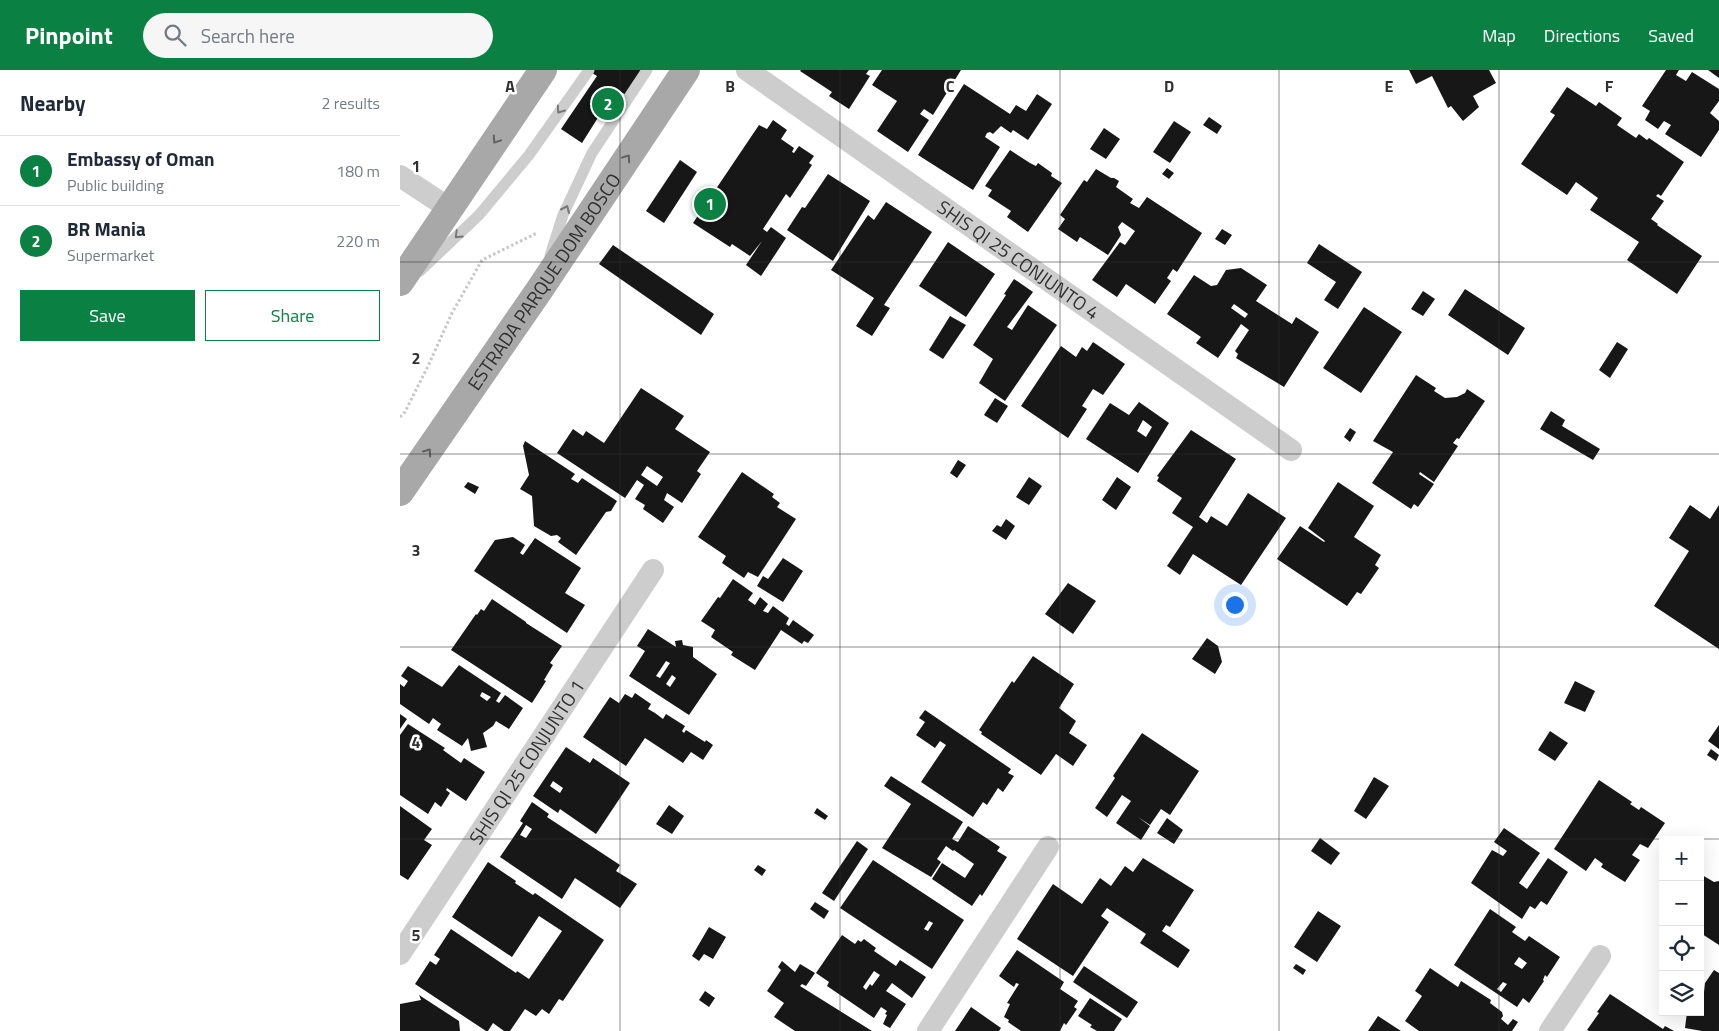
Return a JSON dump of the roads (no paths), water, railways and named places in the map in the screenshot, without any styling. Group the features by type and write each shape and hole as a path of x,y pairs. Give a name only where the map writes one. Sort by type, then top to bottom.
{"main road":[{"path":"400,282 543,70"},
{"name":"ESTRADA PARQUE DOM BOSCO","path":"400,492 540,289 686,70"}],"street":[{"name":"SHIS QI 25 CONJUNTO 4","path":"747,70 1291,450"},
{"path":"400,176 450,209"},
{"name":"SHIS QI 25 CONJUNTO 1","path":"400,954 653,570"},
{"path":"928,1031 1048,847"},
{"path":"1550,1031 1600,956"}],"lane":[{"path":"400,290 479,215 529,155 589,70"},
{"path":"540,289 563,215 592,153 647,70"}],"place":[{"name":"BR Mania","path":"608,104"},
{"name":"Embassy of Oman","path":"710,204"}]}
